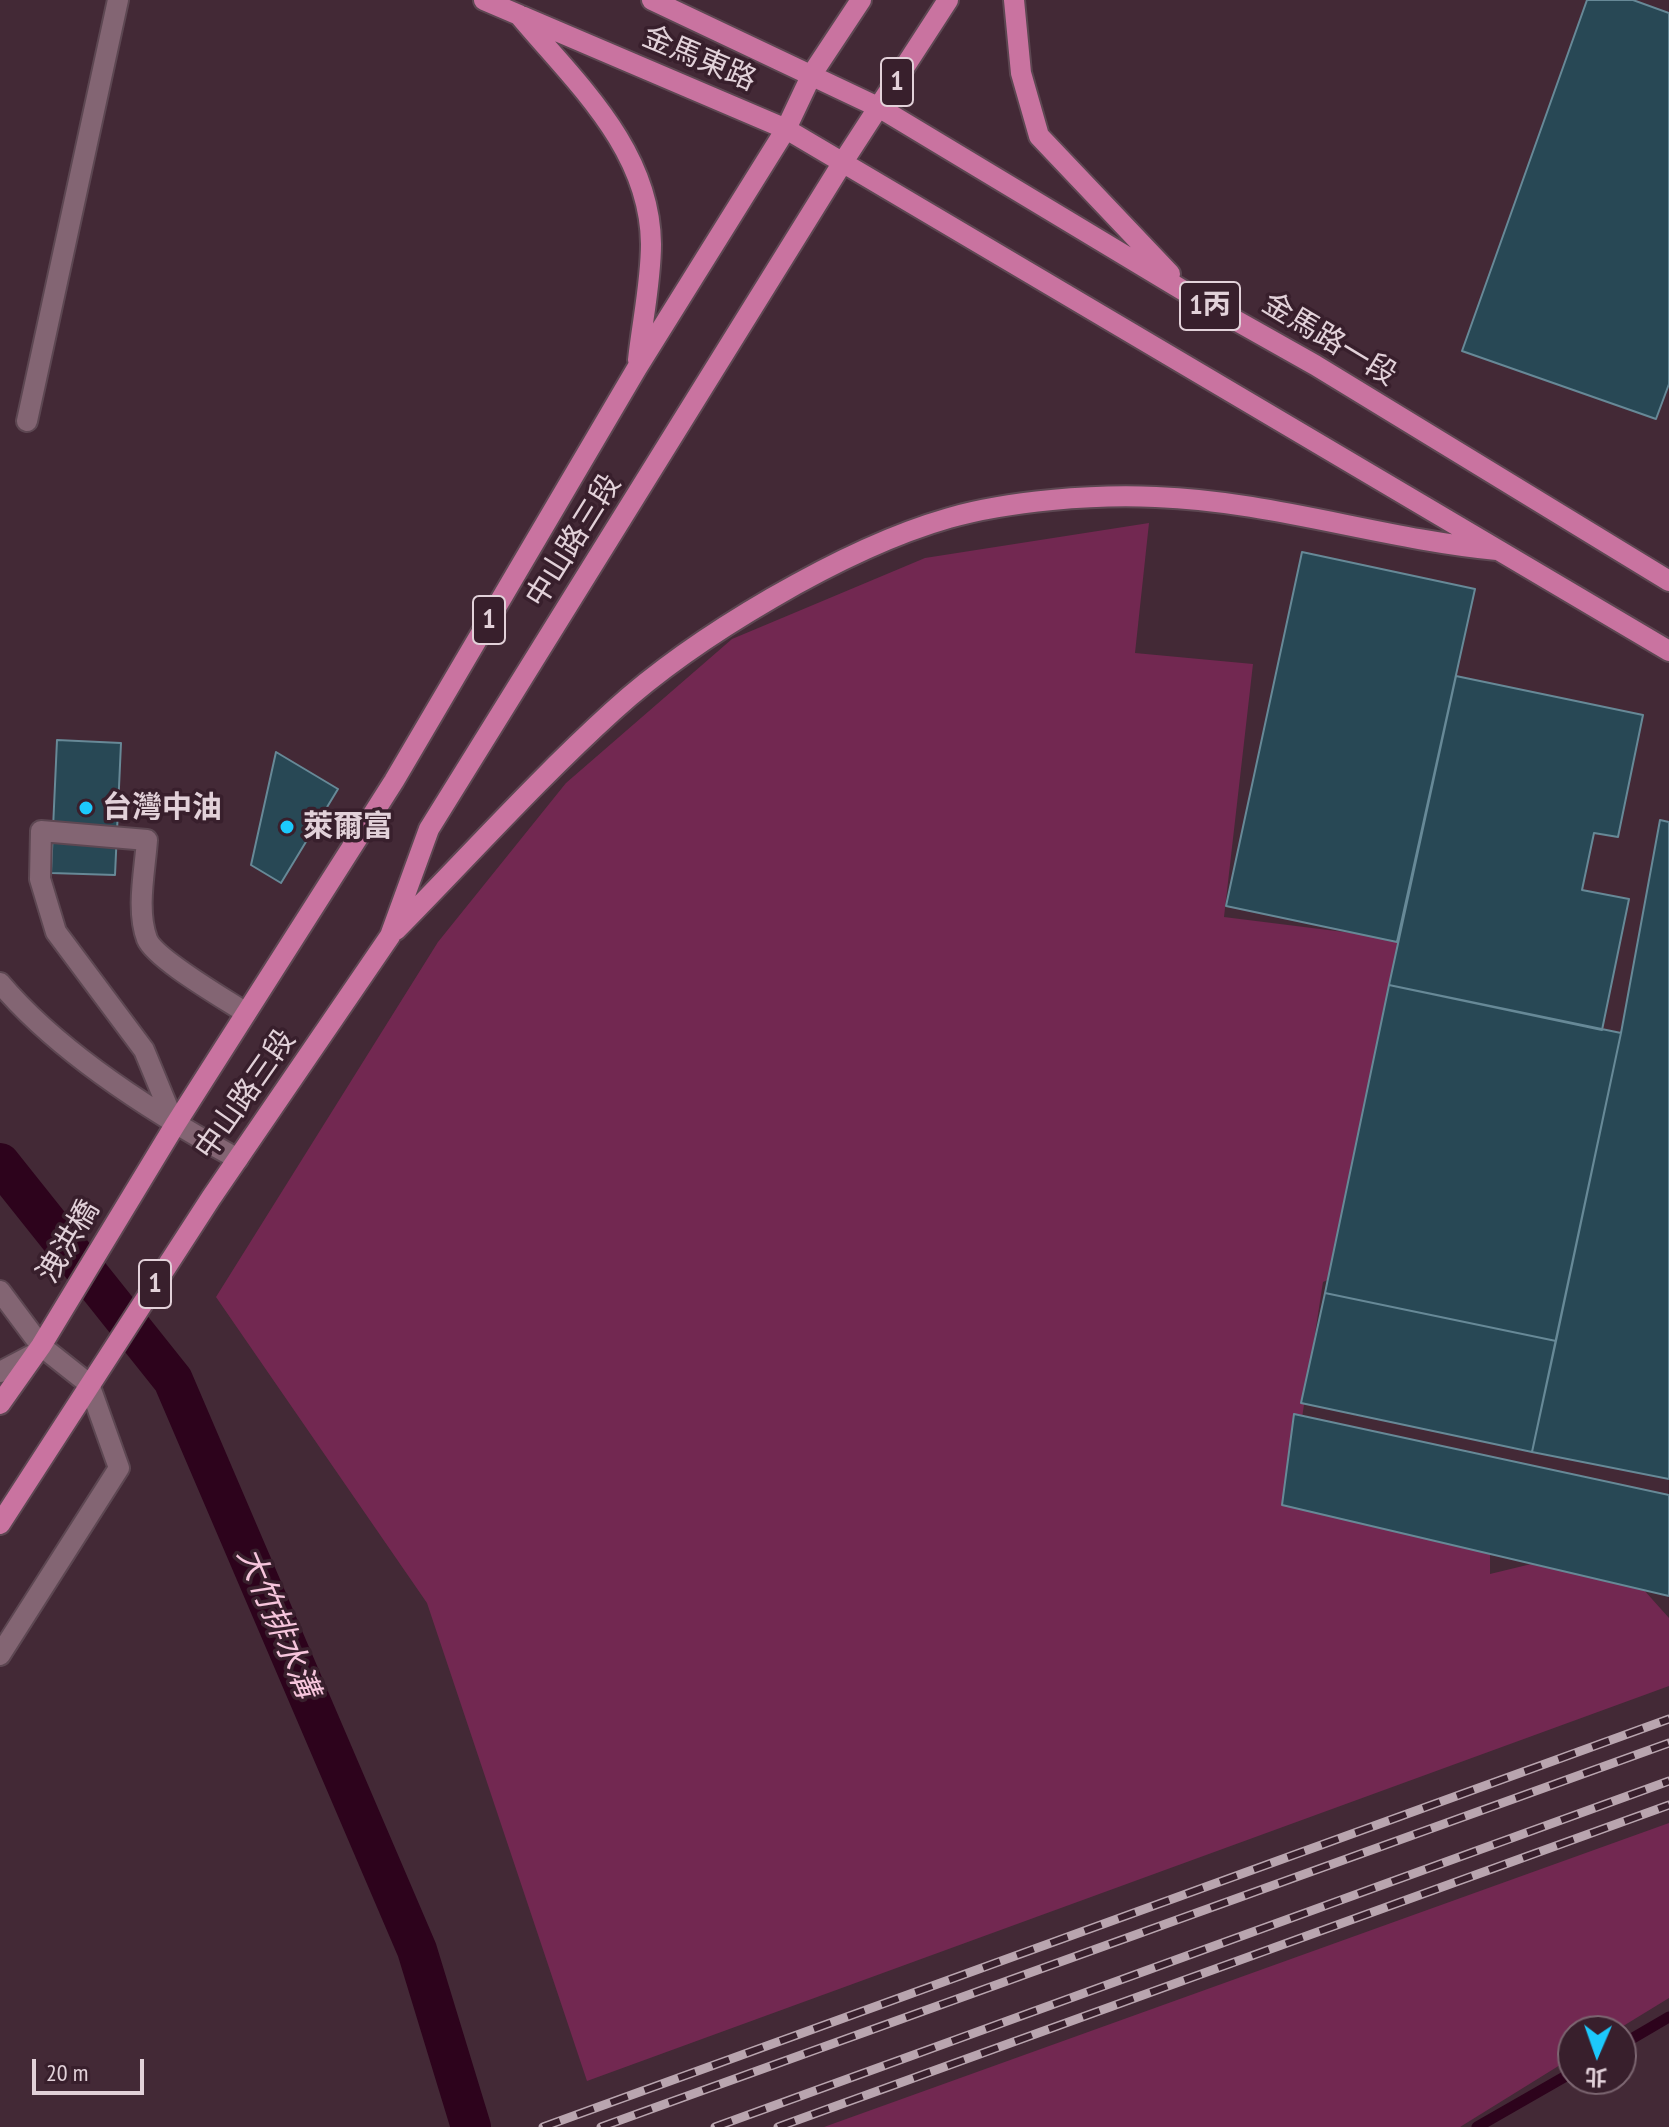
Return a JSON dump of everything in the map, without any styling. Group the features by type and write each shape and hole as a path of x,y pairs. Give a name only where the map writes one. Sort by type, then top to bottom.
{"main road":[{"name":"金馬東路","path":"484,0 786,129 843,162"},
{"name":"金馬東路","path":"652,0 880,108"},
{"name":"中山路三段","path":"154,1160 394,781 637,368 786,129 812,74 861,0"},
{"name":"中山路三段","path":"94,1377 211,1198 390,936 429,829 843,162 948,0"},
{"path":"1014,0 1021,73 1039,136 1189,294"},
{"path":"516,12 605,116 640,175 651,244 637,368"},
{"name":"金馬路一段","path":"880,108 1189,294 1315,365 1669,581"},
{"name":"1丙","path":"843,162 1669,651"},
{"name":"1","path":"390,936 614,709 704,641 785,591 848,560 950,517 1058,500 1155,496 1249,505 1451,546 1502,551"},
{"name":"洩洪橋","path":"37,1350 154,1160"},
{"name":"1","path":"0,1404 37,1350"},
{"name":"1","path":"0,1524 94,1377"}],"street":[{"path":"27,421 118,0"},
{"path":"175,1125 144,1050 56,932 40,879 41,831 147,840 143,912 148,941 183,972 246,1013"},
{"path":"0,983 29,1017 175,1125 238,1159"},
{"path":"0,1291 37,1350 94,1377 119,1468 0,1655"},
{"path":"0,1372 37,1350"}],"shaded area":[{"path":"1149,523 1135,653 1253,664 1224,917 1424,942 1365,1262 1323,1282 1297,1450 1490,1546 1490,1574 1556,1558 1626,1570 1669,1618 1669,1686 587,2081 427,1603 216,1297 438,942 566,783 732,639 925,558"},
{"path":"1669,1823 1669,1998 1637,2018 1637,2015 1557,2015 1557,2067 1460,2127 824,2127"}],"building":[{"path":"1587,0 1633,0 1669,13 1669,384 1656,419 1462,351"},
{"path":"1302,552 1475,589 1397,942 1226,906"},
{"path":"1456,676 1643,715 1618,837 1594,833 1582,890 1629,899 1602,1030 1389,985"},
{"name":"台灣中油","path":"57,740 121,743 115,875 51,873"},
{"name":"萊爾富","path":"276,752 338,789 281,883 251,865"},
{"path":"1660,820 1669,822 1669,1479 1532,1452 1621,1033"},
{"path":"1389,985 1621,1033 1556,1341 1325,1293"},
{"path":"1325,1293 1556,1341 1532,1452 1301,1403"},
{"path":"1294,1414 1669,1495 1669,1596 1282,1505"}],"waterway":[{"name":"大竹排水溝","path":"0,1163 173,1380 417,1950 471,2127"},
{"path":"1637,2036 1669,2017"},
{"path":"1477,2127 1557,2081"}],"railway":[{"path":"543,2127 1669,1719"},
{"path":"601,2127 1669,1743"},
{"path":"715,2127 1669,1781"},
{"path":"778,2127 1669,1805"}],"place":[{"name":"台灣中油","path":"86,808"},
{"name":"萊爾富","path":"287,827"}]}
